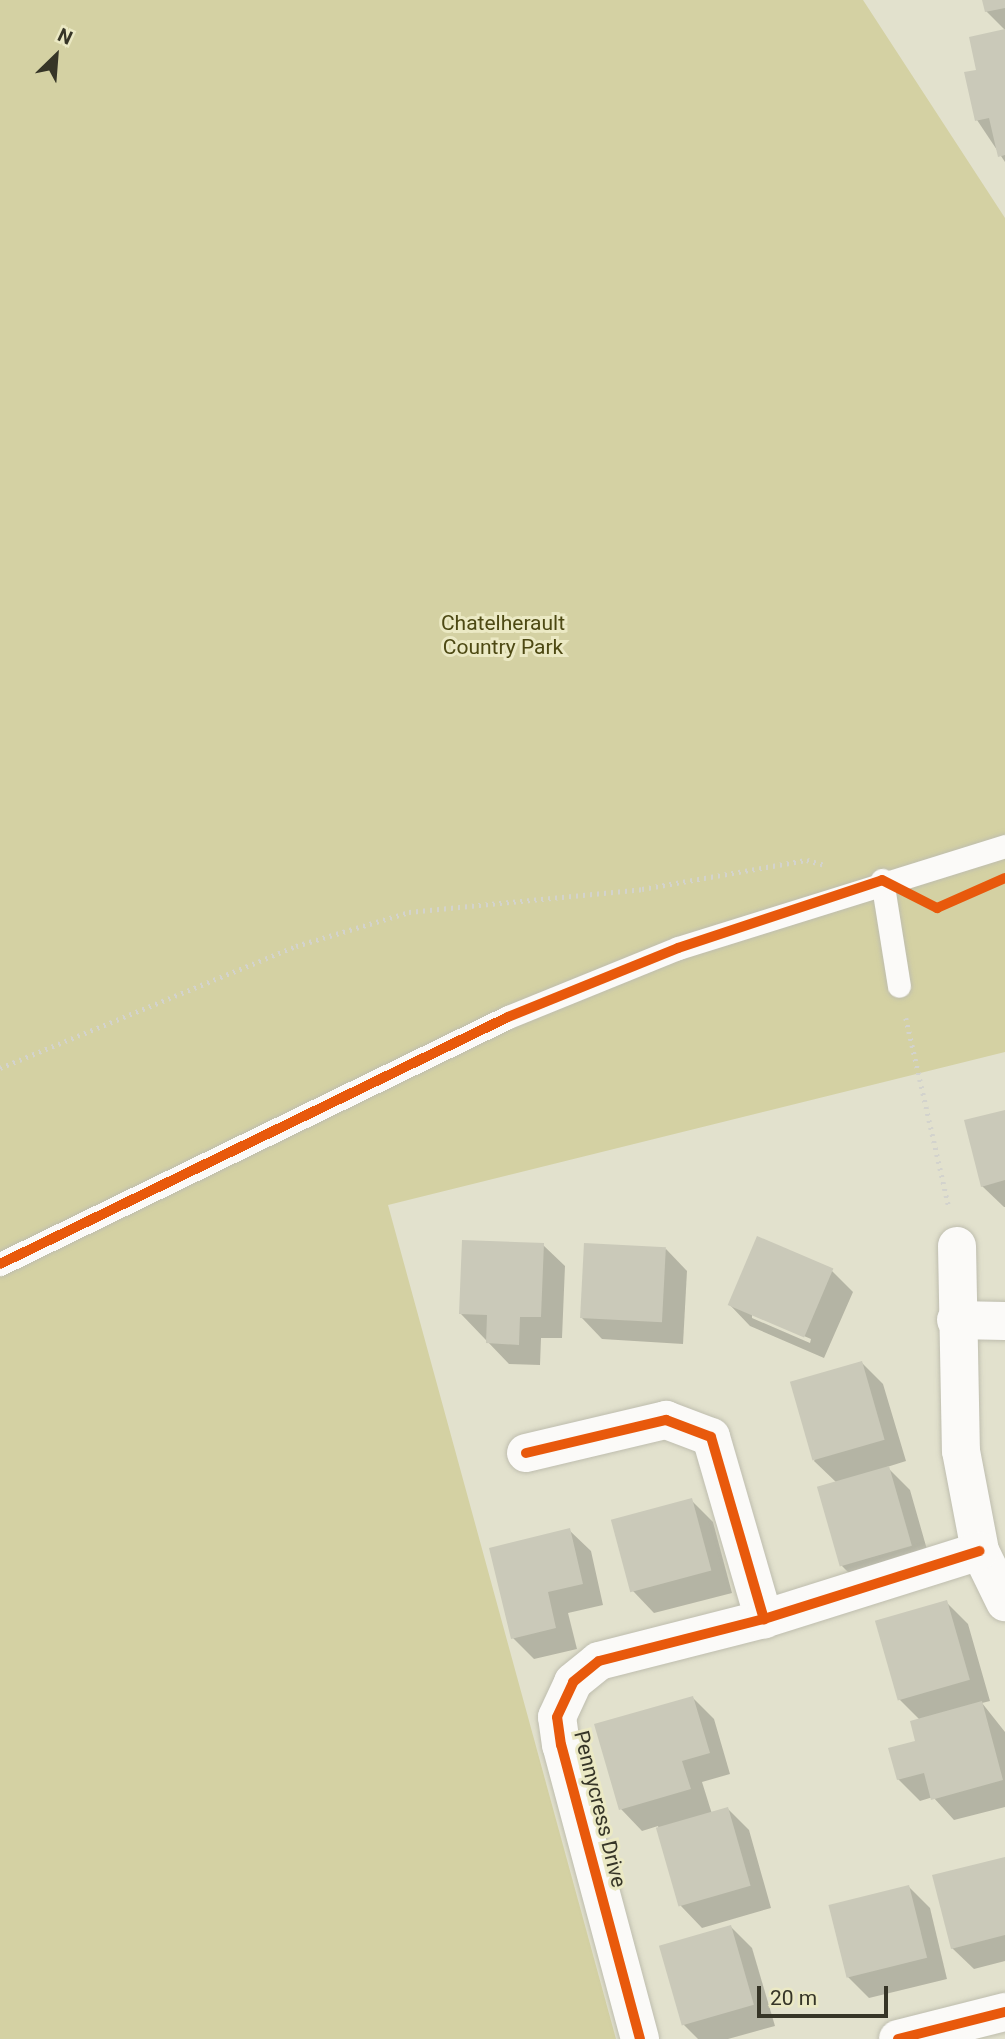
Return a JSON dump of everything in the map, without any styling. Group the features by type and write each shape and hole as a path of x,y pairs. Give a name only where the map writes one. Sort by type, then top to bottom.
{"street":[{"path":"957,1246 956,1320 961,1451 980,1551 1005,1602"},
{"path":"956,1320 1005,1321"},
{"path":"526,1452 666,1420 711,1437 765,1619"},
{"name":"Pennycress Drive","path":"640,2039 557,1717 573,1682 598,1661 765,1619 980,1551"},
{"path":"898,2039 1005,2012"}],"lane":[{"path":"0,1264 508,1017 678,948 882,880 1005,846"},
{"path":"882,880 899,986"}],"path":[{"path":"0,1068 296,946 410,912 642,889 807,860 882,880"},
{"path":"899,986 957,1246"}],"green space":[{"name":"Chatelherault Country Park","path":"0,0 863,0 1005,218 1005,1052 388,1205 616,2039 0,2039"}],"building":[{"path":"982,0 1005,0 1005,8 985,12"},
{"path":"1005,29 1005,155 998,157 989,118 975,121 964,72 976,70 969,37"},
{"path":"1005,1110 1005,1180 981,1187 964,1120"},
{"path":"757,1236 833,1268 804,1337 728,1305"},
{"path":"462,1240 544,1243 541,1317 520,1317 519,1345 486,1343 487,1315 459,1314"},
{"path":"584,1243 666,1247 662,1322 580,1318"},
{"path":"862,1361 885,1440 813,1460 790,1382"},
{"path":"889,1466 912,1546 840,1566 817,1487"},
{"path":"692,1498 711,1570 630,1592 611,1520"},
{"path":"570,1528 583,1584 548,1592 556,1628 511,1639 489,1548"},
{"path":"947,1600 970,1680 898,1700 875,1621"},
{"path":"693,1696 710,1753 682,1761 691,1789 619,1810 594,1724"},
{"path":"982,1701 1003,1780 931,1800 924,1773 897,1780 888,1748 915,1741 910,1721"},
{"path":"728,1807 751,1886 679,1906 656,1828"},
{"path":"1005,1857 1005,1935 951,1949 932,1875"},
{"path":"909,1885 927,1958 847,1978 828,1905"},
{"path":"731,1925 754,2005 682,2025 659,1946"}],"cycle path":[{"path":"0,1264 508,1017 678,948 882,880 937,908 1005,878"},
{"path":"526,1453 666,1420 711,1437 764,1619"},
{"path":"640,2039 561,1745 557,1717 573,1682 599,1661 764,1619 980,1551"},
{"path":"898,2039 1005,2012"}]}
